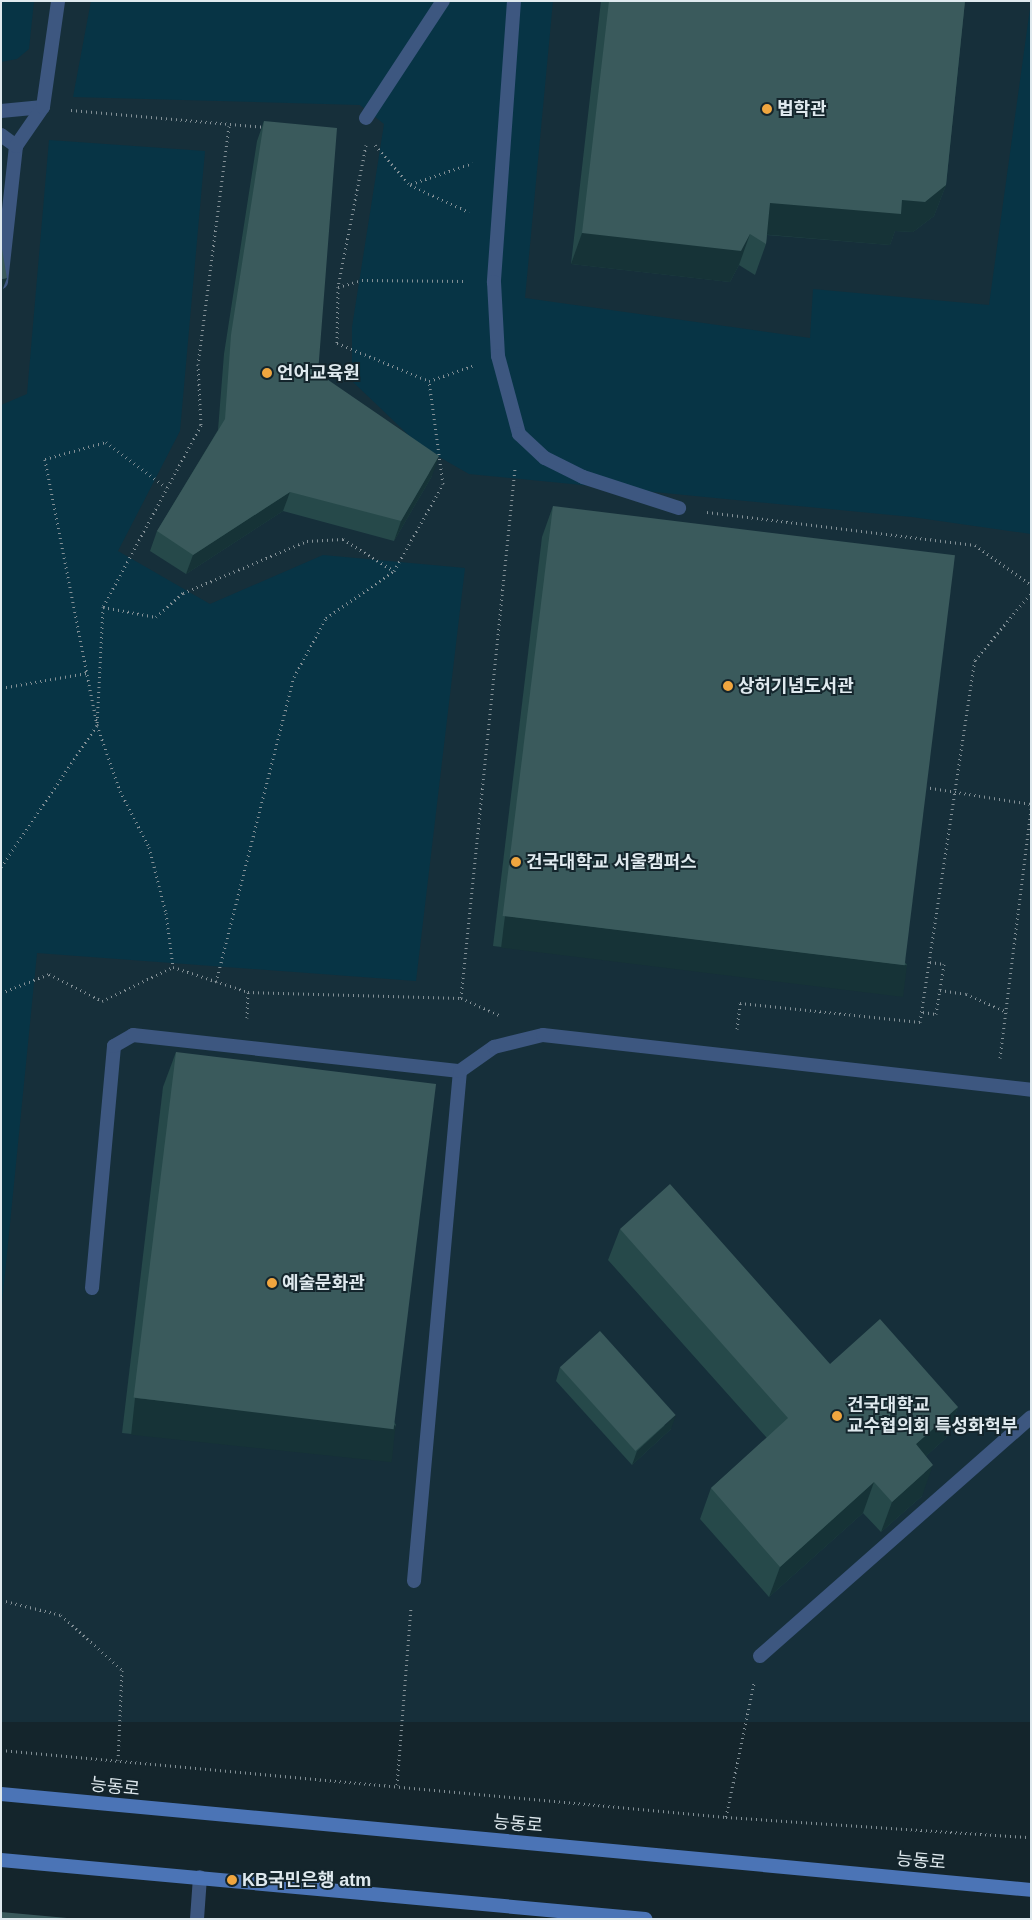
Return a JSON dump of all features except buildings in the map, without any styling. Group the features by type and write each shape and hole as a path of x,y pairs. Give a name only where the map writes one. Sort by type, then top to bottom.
{"main road":[{"name":"능동로","path":"1,1794 1031,1890"},
{"path":"1,1860 645,1919"}],"street":[{"path":"1,282 16,146 43,107 58,1"},
{"path":"366,118 443,1"},
{"path":"514,1 496,224 494,282 498,356 519,434 545,458 583,477 679,508"},
{"path":"1,111 43,107"},
{"path":"1,135 16,146"},
{"path":"92,1288 114,1046 133,1035 460,1071 494,1047 543,1035 1031,1090"},
{"path":"414,1581 460,1071"},
{"path":"760,1656 1031,1417"},
{"path":"197,1919 200,1878"}],"path":[{"path":"43,107 229,126 276,127"},
{"path":"1,867 98,725 103,607 201,425 198,364 229,126"},
{"path":"367,140 338,286 337,342 429,381 498,356"},
{"path":"372,142 410,185 496,224"},
{"path":"410,185 502,154"},
{"path":"338,286 362,280 494,282"},
{"path":"216,982 294,677 326,618 394,571 443,484 429,381"},
{"path":"166,487 106,442 45,459 98,725 120,791 149,847 166,913 173,968"},
{"path":"461,998 511,500"},
{"path":"679,508 975,545 1031,586"},
{"path":"103,607 156,617 183,593 307,541 343,539 394,571"},
{"path":"740,1003 920,1022 975,660 1031,593"},
{"path":"1,688 87,673"},
{"path":"920,786 1031,804"},
{"path":"996,1086 1007,1012 1031,808"},
{"path":"923,1012 936,1014 944,964 930,962"},
{"path":"1,993 48,974 102,1001 173,968 248,992 461,998 543,1035"},
{"path":"940,990 966,994 1007,1012"},
{"path":"397,1785 414,1581"},
{"path":"1,1600 60,1615 122,1670 118,1760"},
{"path":"726,1817 760,1656"},
{"path":"1,1750 397,1785 726,1817 1031,1837"}],"shaded area":[{"name":"건국대학교 서울캠퍼스","path":"1,1 1031,1 1031,1722 1,1722"},
{"path":"1,1 34,1 29,49 17,59 1,62"},
{"path":"91,1 553,1 525,298 810,338 813,289 989,305 1031,1 1031,534 912,517 469,474 420,446 352,381 352,327 384,124 360,105 73,97"},
{"path":"49,140 205,151 180,431 118,551 210,604 323,555 465,568 416,981 37,953 1,1314 1,405 27,394"}],"place":[{"name":"법학관","path":"767,109"},
{"name":"언어교육원","path":"267,373"},
{"name":"상허기념도서관","path":"728,686"},
{"name":"건국대학교 서울캠퍼스","path":"516,862"},
{"name":"예술문화관","path":"272,1283"},
{"name":"건국대학교 교수협의회 특성화헉부","path":"837,1416"},
{"name":"KB국민은행 atm","path":"232,1880"}]}
